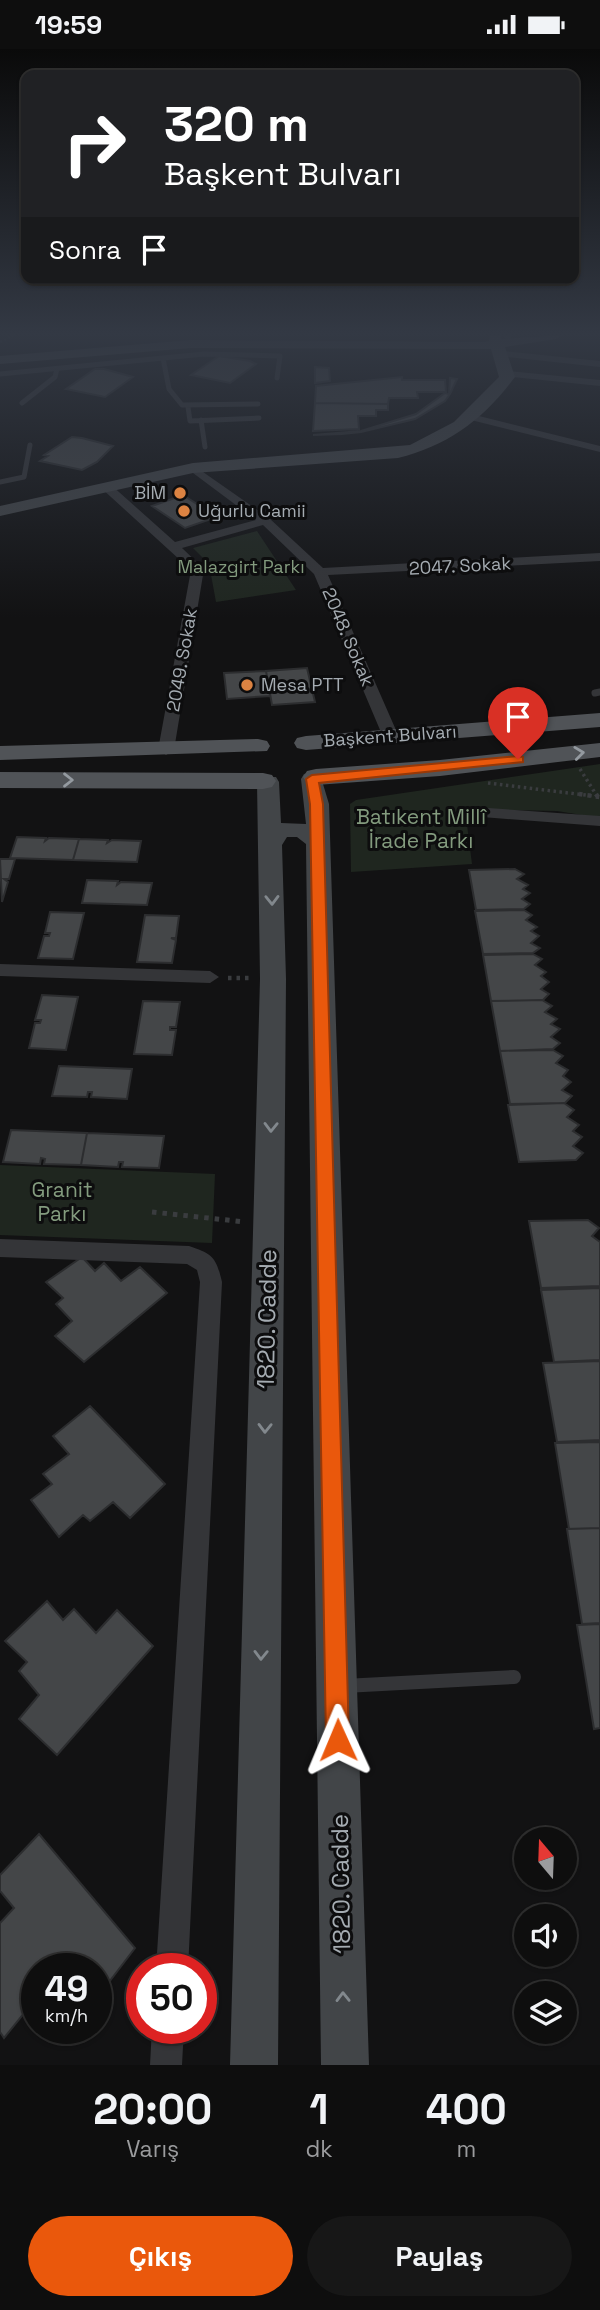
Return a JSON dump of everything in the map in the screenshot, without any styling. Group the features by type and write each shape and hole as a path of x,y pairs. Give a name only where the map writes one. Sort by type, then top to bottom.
{"main road":[{"path":"0,511 193,468 414,450 439,441 455,429"},
{"name":"Başkent Bulvarı","path":"306,743 600,720"},
{"path":"430,734 413,744 412,751 424,763 440,768"},
{"path":"0,753 258,746 281,740 306,743 315,747 324,760 324,767 314,778 288,786 265,782 0,780"},
{"path":"258,746 251,753 249,768 265,782"},
{"path":"142,781 160,771 164,765 157,750"},
{"name":"Başkent Bulvarı","path":"314,778 440,768 600,750"},
{"name":"1820. Cadde","path":"314,778 317,804 345,2065"},
{"name":"1820. Cadde","path":"254,2065 273,979 265,782"},
{"path":"269,846 279,831 291,828 304,830 317,841"}],"street":[{"path":"520,429 600,449"},
{"name":"2048. Sokak","path":"193,468 265,521 320,572 391,737"},
{"name":"2049. Sokak","path":"106,487 198,569 157,750"},
{"path":"175,546 265,521"},
{"name":"2047. Sokak","path":"320,572 600,557"},
{"path":"488,813 600,821"},
{"path":"0,970 210,977"},
{"path":"0,1248 188,1255 207,1264 211,1282 173,1953"},
{"path":"166,2065 168,2044"}],"lane":[{"path":"202,429 205,447"},
{"path":"0,482 24,477 30,445"},
{"path":"336,1686 513,1677"}],"path":[{"path":"571,754 599,797"},
{"path":"475,781 599,797"},
{"path":"210,977 273,979"},
{"path":"152,1212 232,1221"}],"green space":[{"name":"Malazgirt Parkı","path":"257,531 296,590 216,602 209,564 193,548"},
{"name":"Batıkent Millî İrade Parkı","path":"600,764 600,818 557,811 465,809 472,864 351,872 350,804 356,800"},
{"name":"Granit Parkı","path":"0,1165 215,1174 212,1243 0,1235"}],"building":[{"path":"313,429 357,429 313,431"},
{"path":"373,429 361,432 342,434 313,435"},
{"path":"72,437 113,446 97,462 82,470 40,461 48,456 44,455"},
{"name":"Uğurlu Camii","path":"183,495 217,517 185,528 152,506"},
{"path":"307,668 315,702 272,705 266,671"},
{"name":"Mesa PTT","path":"266,671 270,696 227,699 224,673"},
{"path":"17,837 46,838 45,841 49,838 79,839 73,860 10,858"},
{"path":"79,839 108,840 107,843 112,840 141,841 137,862 73,860"},
{"path":"0,859 15,859 9,879 4,879 8,882 2,902"},
{"path":"515,869 524,874 517,879 528,885 523,889 530,893 522,899 530,904 524,909 476,910 469,870"},
{"path":"87,880 118,881 117,885 121,882 152,883 147,905 82,903"},
{"path":"524,910 532,915 526,920 537,927 531,931 539,936 531,943 540,948 533,953 483,954 475,911"},
{"path":"50,912 84,913 73,959 38,958 44,936 49,936 50,933 45,933"},
{"path":"145,915 179,916 176,938 171,938 176,940 172,963 137,962"},
{"path":"533,954 542,959 535,965 546,972 541,976 549,982 541,989 549,994 543,1000 491,1001 483,955"},
{"path":"42,995 78,997 66,1050 29,1048 35,1023 40,1023 41,1020 35,1020"},
{"path":"542,1000 552,1006 545,1012 557,1019 551,1024 560,1029 551,1037 560,1043 553,1049 500,1051 491,1001"},
{"path":"143,1001 180,1002 176,1027 170,1027 170,1030 176,1030 172,1055 134,1054"},
{"path":"553,1050 563,1056 556,1063 568,1070 563,1076 571,1082 562,1090 572,1096 565,1103 510,1104 500,1051"},
{"path":"59,1066 132,1069 127,1099 91,1097 92,1092 88,1092 87,1097 52,1096"},
{"path":"564,1103 574,1110 567,1117 579,1125 573,1131 582,1137 573,1146 583,1153 576,1160 519,1162 508,1105"},
{"path":"11,1130 87,1133 81,1165 44,1164 45,1159 41,1158 40,1164 3,1162"},
{"path":"87,1133 164,1136 159,1168 122,1167 123,1162 119,1162 118,1167 81,1165"},
{"path":"588,1220 599,1228 592,1236 600,1242 600,1286 541,1288 529,1221"},
{"path":"82,1257 95,1271 104,1263 121,1281 140,1267 167,1293 84,1362 55,1336 72,1321 56,1304 63,1298 46,1282"},
{"path":"600,1288 600,1360 554,1362 541,1290"},
{"path":"600,1361 600,1440 557,1442 543,1363"},
{"path":"90,1406 165,1484 130,1518 113,1502 90,1521 83,1515 59,1537 31,1500 52,1484 43,1474 69,1454 53,1436"},
{"path":"600,1442 600,1528 569,1529 555,1443"},
{"path":"600,1528 600,1623 582,1624 567,1529"},
{"path":"47,1601 63,1620 74,1609 96,1633 117,1610 153,1646 57,1755 19,1719 39,1695 19,1671 27,1662 5,1641"},
{"path":"600,1624 600,1728 594,1729 577,1625"},
{"path":"39,1834 135,1948 131,1953 126,1953 126,1960 112,1978 112,1953 21,1953 21,2017 4,2038 0,2032 0,1923 14,1908 0,1891 0,1875"}],"place":[{"name":"BİM","path":"180,493"},
{"name":"Uğurlu Camii","path":"184,511"},
{"name":"Mesa PTT","path":"247,685"}],"route":[{"path":"338,1740 317,804 312,779 518,759"}]}
